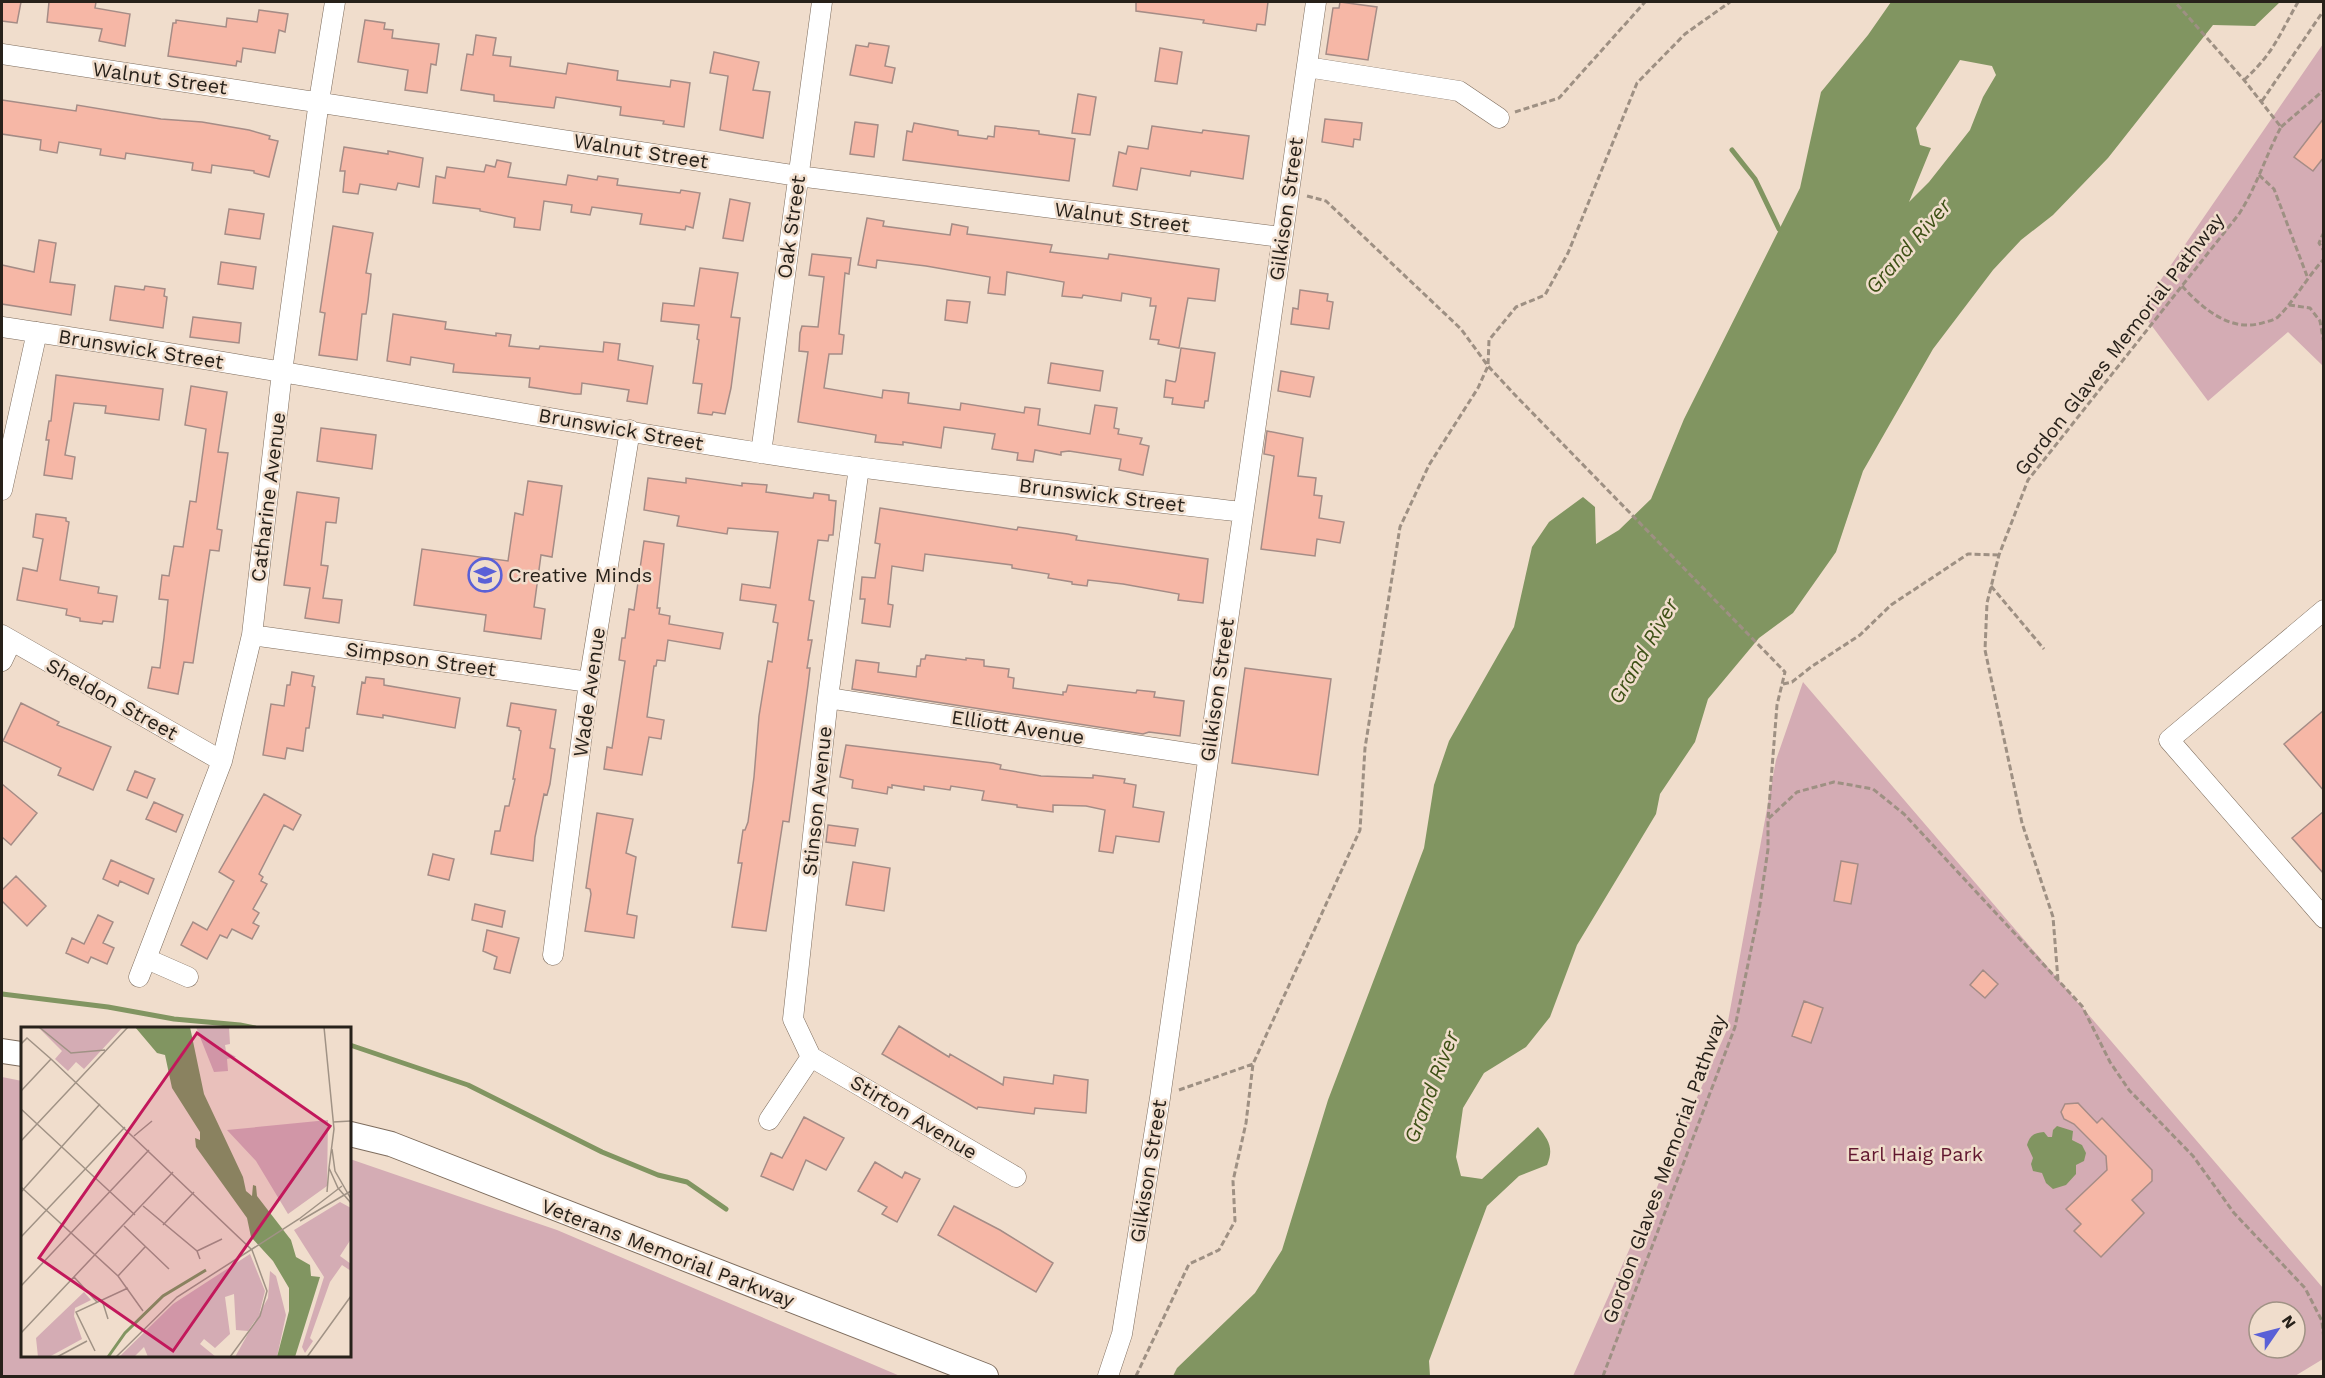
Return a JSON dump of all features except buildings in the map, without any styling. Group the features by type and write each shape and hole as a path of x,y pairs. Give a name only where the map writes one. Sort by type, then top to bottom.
{"main road":[{"path":"2,1051 21,1054"},
{"name":"Veterans Memorial Parkway","path":"351,1134 391,1144 986,1377"}],"street":[{"name":"Catharine Avenue","path":"139,977 222,761 252,635 282,372 319,101 335,2"},
{"name":"Oak Street","path":"761,453 822,2"},
{"name":"Gilkison Street","path":"1108,1377 1122,1334 1160,1098 1316,2"},
{"name":"Walnut Street","path":"2,54 798,176 1281,237"},
{"path":"1307,67 1459,91 1499,118"},
{"name":"Brunswick Street","path":"2,327 761,453 859,467 1242,512"},
{"path":"2,490 37,332"},
{"name":"Wade Avenue","path":"553,955 589,682 630,430"},
{"name":"Stinson Avenue","path":"811,1057 793,1019 828,698 859,467"},
{"path":"2324,610 2169,740 2324,918"},
{"name":"Simpson Street","path":"252,635 589,682"},
{"path":"2,662 6,639"},
{"name":"Sheldon Street","path":"6,639 222,761"},
{"name":"Elliott Avenue","path":"828,698 1207,756"},
{"path":"147,958 188,977"},
{"path":"768,1120 811,1057"},
{"name":"Stirton Avenue","path":"811,1057 1016,1178"}],"path":[{"path":"1499,118 1559,98 1645,2"},
{"path":"1136,1377 1189,1264 1219,1250 1235,1221 1233,1181 1246,1122 1253,1064 1360,830 1367,737 1400,527 1429,465 1478,388 1488,366 1489,340 1516,307 1545,295 1568,253 1637,83 1685,34 1730,2"},
{"path":"2175,2 2262,101 2281,127 2324,90"},
{"path":"2244,80 2262,64 2281,36 2298,2"},
{"path":"2262,101 2324,10"},
{"name":"Gordon Glaves Memorial Pathway","path":"2059,982 2054,917 2022,823 1985,650 1987,603 1991,585 1999,555 2028,480 2239,214 2251,195 2281,127"},
{"path":"2259,175 2274,189 2307,276"},
{"path":"1326,201 1461,328 1488,366 1516,396 1769,656 1772,656 1785,672 1783,684 1792,682 1810,667 1860,635 1891,605 1968,554 1999,555"},
{"path":"2324,232 2319,243 2324,251"},
{"path":"2182,286 2209,312 2232,323 2254,326 2276,319 2307,276 2324,259"},
{"path":"2288,305 2310,308 2320,321 2324,345"},
{"path":"1991,585 2044,649"},
{"name":"Gordon Glaves Memorial Pathway","path":"1603,1377 1735,1027 1759,911 1768,849 1768,819 1777,705 1783,684"},
{"path":"1768,819 1797,792 1834,782 1873,789 1912,823 2082,1006 2110,1062 2129,1090 2193,1156 2234,1214 2305,1288 2322,1321 2324,1340"},
{"path":"1160,1098 1253,1064"}],"green space":[{"path":"2323,44 2323,366 2288,332 2208,401 2140,310"},
{"name":"Earl Haig Park","path":"1803,682 2323,1288 2323,1359 2295,1376 1573,1376 1726,1032 1776,760"},
{"path":"2,1077 21,1081 21,1357 351,1357 351,1159 557,1230 900,1376 2,1376"}],"water":[{"name":"Grand River","path":"1891,2 2280,2 2255,26 2213,25 2108,158 2053,215 2021,240 1993,270 1933,349 1863,471 1836,552 1793,613 1759,638 1708,699 1695,742 1660,794 1656,814 1577,945 1550,1017 1526,1047 1484,1073 1463,1108 1456,1157 1461,1176 1482,1179 1538,1127 1548,1141 1550,1154 1547,1165 1519,1176 1487,1206 1429,1361 1430,1376 1173,1376 1177,1368 1255,1293 1282,1250 1328,1100 1424,848 1434,785 1449,741 1514,627 1532,547 1549,522 1583,497 1595,507 1596,544 1619,530 1651,499 1684,419 1800,188 1821,92 1868,35","holes":["1960,60 1992,66 1996,75 1983,97 1970,130 1929,182 1909,202 1931,148 1920,145 1916,128"]},
{"path":"2057,1126 2073,1131 2072,1140 2082,1145 2086,1153 2084,1161 2076,1165 2076,1174 2066,1185 2053,1189 2046,1183 2042,1173 2033,1171 2031,1164 2033,1158 2027,1145 2031,1137 2038,1133 2044,1132 2048,1137 2052,1137 2053,1130"}],"waterway":[{"path":"1732,150 1755,179 1779,229"},
{"path":"2,994 108,1007 174,1019 250,1027"},
{"path":"351,1045 468,1085 602,1152 658,1175 687,1182 726,1209"}],"place":[{"name":"Creative Minds","path":"485,575"}]}
